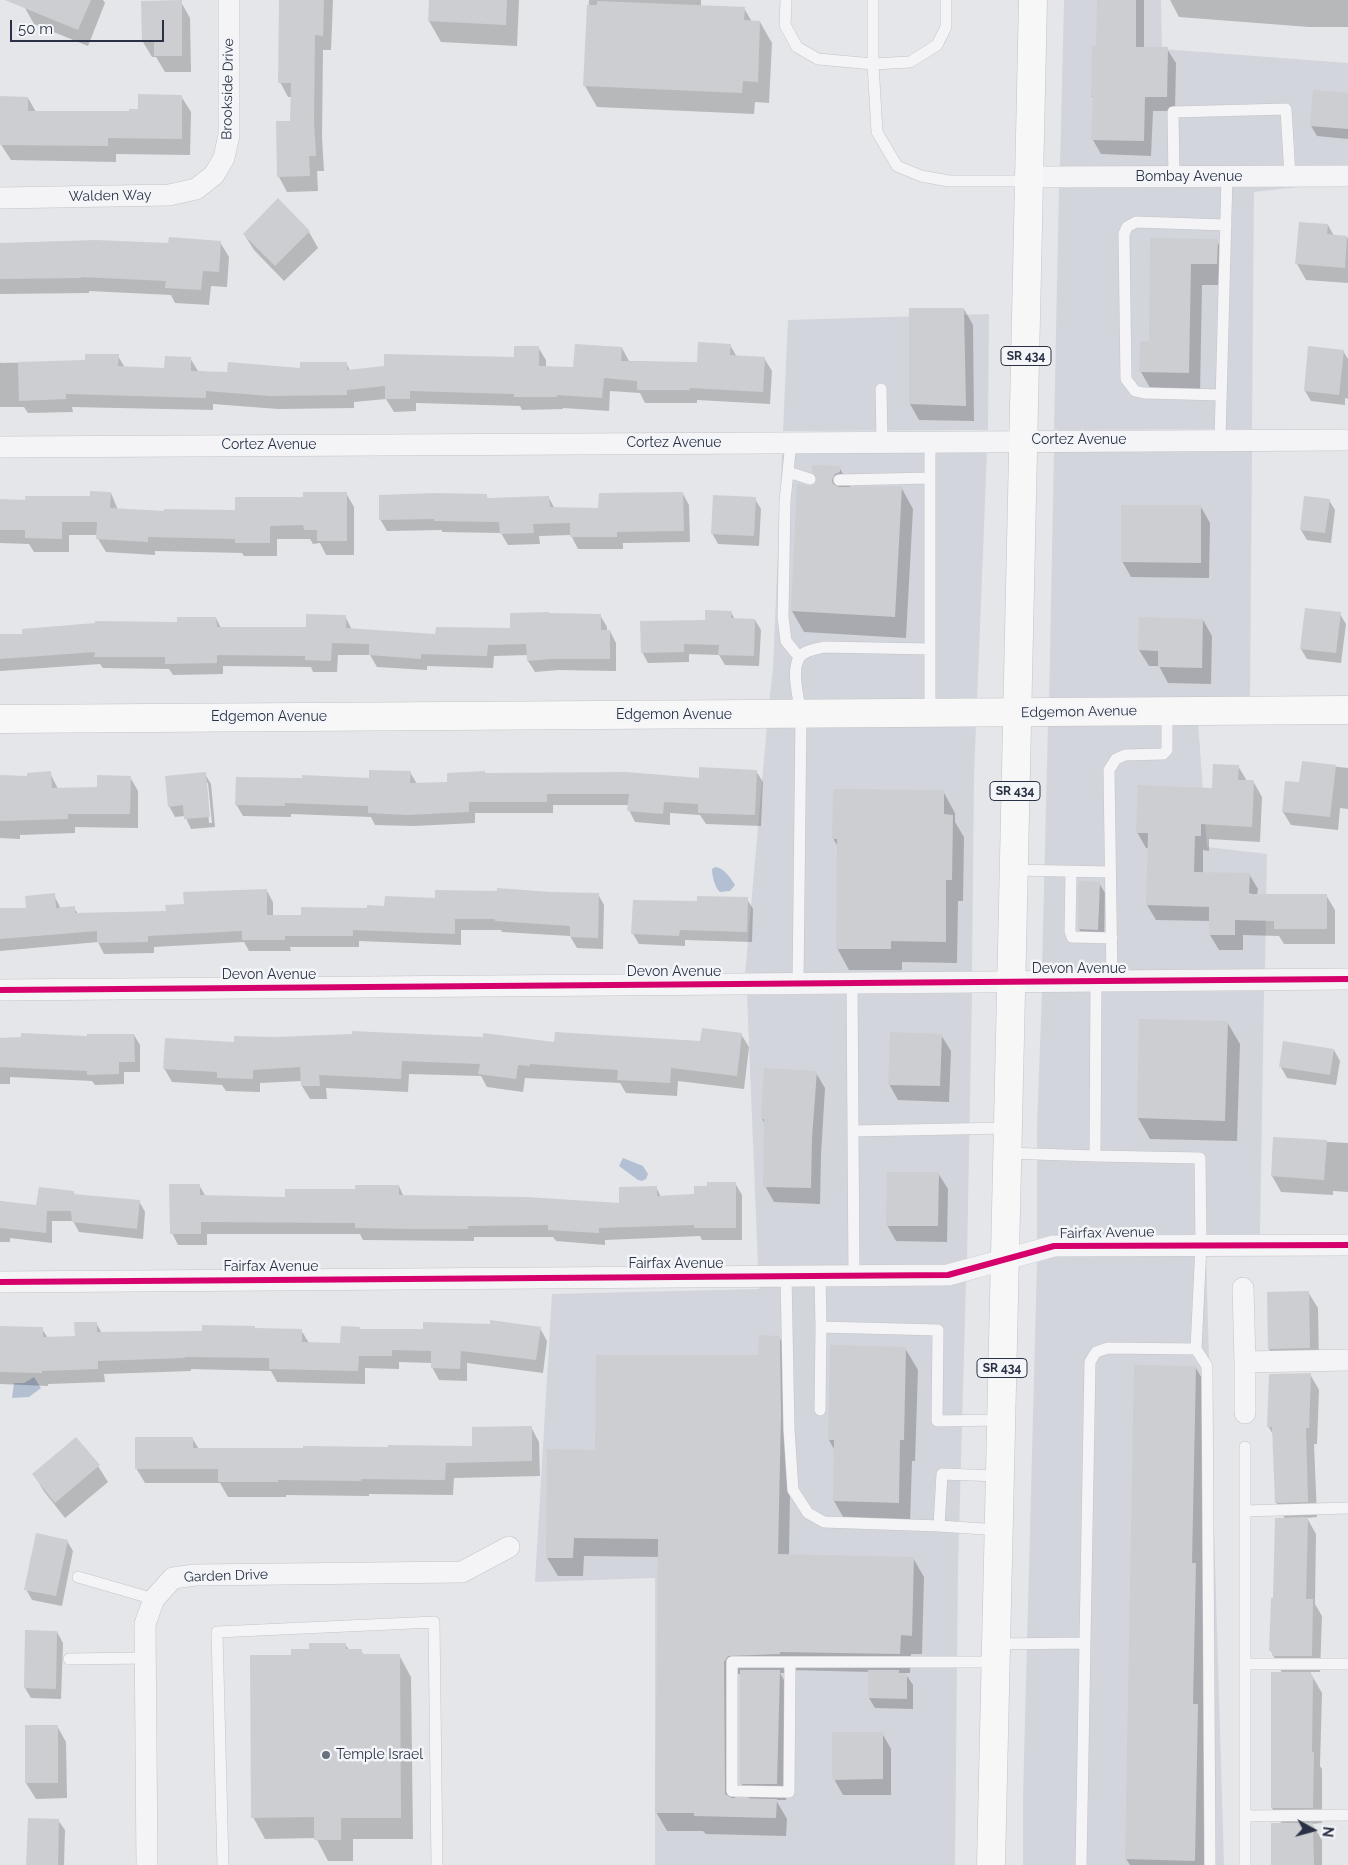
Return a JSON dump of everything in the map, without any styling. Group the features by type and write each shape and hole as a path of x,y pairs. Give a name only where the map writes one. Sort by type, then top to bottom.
{"main road":[{"name":"SR 434","path":"991,1865 1033,0"},
{"name":"Edgemon Avenue","path":"0,719 1348,710"}],"street":[{"name":"Brookside Drive","path":"214,175 224,158 229,135 229,0"},
{"name":"Walden Way","path":"0,198 169,194 196,189 214,175"},
{"name":"Bombay Avenue","path":"1029,179 1348,176"},
{"name":"Cortez Avenue","path":"0,447 1024,440 1348,440"},
{"name":"Devon Avenue","path":"0,990 1348,979"},
{"name":"Fairfax Avenue","path":"0,1282 948,1275 1054,1246 1348,1245"},
{"path":"1243,1288 1244,1413"},
{"path":"1245,1362 1348,1360"},
{"name":"Garden Drive","path":"147,1865 145,1624 154,1599 173,1578 195,1575 462,1572 509,1547"}],"lane":[{"path":"786,0 785,26 797,47 818,59 873,64 910,62 937,45 946,26 946,0"},
{"path":"872,0 877,132 897,166 921,176 949,181 1029,179"},
{"path":"1174,177 1173,112 1286,110 1290,176"},
{"path":"1220,440 1227,176"},
{"path":"1221,395 1144,393 1135,391 1126,379 1124,234 1127,227 1136,222 1226,225"},
{"path":"881,389 882,441"},
{"path":"930,441 930,713"},
{"path":"791,442 785,500 783,617 786,642 799,657"},
{"path":"788,472 810,479"},
{"path":"839,480 929,478"},
{"path":"798,984 801,714 795,671 799,657 810,650 824,647 930,649"},
{"path":"1095,1156 1104,981 1112,938 1109,770 1116,759 1125,755 1163,754 1167,750 1167,711"},
{"path":"1013,870 1110,872"},
{"path":"1071,872 1070,931 1072,937 1112,938"},
{"path":"852,983 854,1276"},
{"path":"853,1131 1007,1140 1095,1156 1200,1158 1201,1245 1196,1349 1207,1366 1210,1865"},
{"path":"786,1276 789,1429 793,1490 808,1513 824,1522 999,1530"},
{"path":"820,1276 820,1410"},
{"path":"821,1327 938,1330 937,1421 1001,1420"},
{"path":"1081,1865 1090,1362 1096,1352 1108,1348 1196,1349"},
{"path":"1245,1447 1245,1865"},
{"path":"940,1526 942,1474 1000,1476"},
{"path":"1245,1511 1348,1508"},
{"path":"78,1577 154,1599"},
{"path":"223,1865 217,1632 434,1622 437,1865"},
{"path":"790,1662 789,1792 732,1791 732,1662 790,1662 996,1653 1084,1644"},
{"path":"69,1659 145,1658"},
{"path":"1245,1664 1348,1664"},
{"path":"1245,1816 1348,1815"}],"shaded area":[{"path":"1064,0 1161,0 1162,49 1348,63 1348,166 1060,166"},
{"path":"1299,187 1254,192 1252,429 1054,430 1059,188"},
{"path":"989,314 988,430 783,431 788,320"},
{"path":"1252,450 1250,700 1049,701 1054,451"},
{"path":"987,451 977,702 769,704 773,668 782,452"},
{"path":"1198,721 1207,847 1267,854 1265,969 1042,971 1048,723"},
{"path":"976,723 972,972 745,974 767,725"},
{"path":"1264,991 1260,1234 1053,1235 1037,1239 1037,1125 1042,992"},
{"path":"972,993 967,1259 946,1264 758,1266 747,995"},
{"path":"1206,1255 1224,1865 1023,1865 1023,1797 1037,1262 1056,1256"},
{"path":"966,1281 958,1568 955,1865 655,1865 655,1578 535,1582 552,1294 759,1289 759,1287 948,1286"}],"water":[{"path":"715,867 724,871 735,885 730,891 720,892 717,888 712,872 712,869"},
{"path":"623,1158 643,1166 648,1174 646,1179 638,1180 619,1166"},
{"path":"34,1377 41,1388 29,1397 12,1398 14,1383 24,1383"}],"building":[{"path":"5,0 91,0 78,30"},
{"path":"182,0 182,56 154,56 154,42 142,42 141,1"},
{"path":"279,0 324,0 323,36 315,35 314,120 316,156 309,156 310,176 277,177 276,121 290,121 291,83 278,83"},
{"path":"429,0 507,0 506,25 428,21"},
{"path":"1097,0 1136,0 1136,47 1168,47 1167,97 1145,97 1144,141 1091,140 1093,96 1091,96 1092,46 1096,46"},
{"path":"597,1 745,7 744,20 760,21 758,82 743,81 742,93 583,86 587,5 597,5"},
{"path":"1313,90 1348,93 1348,129 1310,126"},
{"path":"138,94 182,95 182,139 108,138 108,146 0,145 0,96 28,97 28,111 129,111 129,109 138,109"},
{"path":"278,198 310,231 275,266 243,234"},
{"path":"1299,222 1328,224 1327,234 1347,236 1345,268 1295,264"},
{"path":"169,237 221,241 219,272 203,271 201,290 165,288 166,281 81,277 0,279 0,243 96,240 168,243"},
{"path":"1150,238 1218,239 1217,264 1191,264 1189,373 1139,372 1140,341 1149,341"},
{"path":"909,308 964,308 966,406 909,404"},
{"path":"698,342 731,344 730,355 765,357 763,392 690,388 690,390 637,390 637,381 604,378 602,398 557,395 557,397 514,397 514,394 410,391 410,399 385,399 385,386 347,390 347,395 270,396 206,391 206,398 66,394 66,399 19,401 18,362 85,360 85,354 119,354 118,366 164,368 165,356 191,357 191,371 227,372 228,362 300,368 300,362 347,362 347,370 384,366 384,354 514,357 514,346 539,346 539,366 573,367 575,344 622,347 621,361 697,362"},
{"path":"1308,346 1344,350 1339,395 1304,391"},
{"path":"812,465 840,466 840,472 835,474 832,480 833,484 839,487 902,486 895,617 791,611 797,483 808,486 815,484 817,478 812,472"},
{"path":"90,491 111,492 110,508 164,511 164,509 235,510 235,497 303,497 303,492 347,492 347,541 317,541 317,530 304,530 303,525 270,526 270,543 235,543 235,539 148,537 148,542 96,539 97,522 62,522 62,539 25,538 25,530 0,530 0,499 25,500 25,496 90,496"},
{"path":"683,492 684,531 617,532 617,537 570,537 570,523 533,524 534,533 500,534 499,522 434,521 434,519 379,520 379,495 487,494 487,498 549,496 550,507 598,508 599,493"},
{"path":"713,495 756,497 754,536 711,534"},
{"path":"1304,496 1330,499 1325,533 1300,530"},
{"path":"1121,505 1201,505 1201,563 1121,562"},
{"path":"1305,608 1341,612 1336,653 1300,649"},
{"path":"705,610 732,611 731,618 755,619 754,656 718,655 719,645 684,644 684,652 641,653 640,621 705,620"},
{"path":"510,613 601,614 601,630 610,630 610,659 527,661 526,644 488,645 487,656 421,654 421,659 369,655 369,644 332,643 331,661 305,660 305,656 217,655 217,663 165,664 165,657 94,657 95,652 0,659 0,634 22,634 22,629 95,623 95,621 177,622 177,617 216,617 217,627 306,627 306,614 346,615 346,628 435,634 436,627 510,628"},
{"path":"1139,617 1203,619 1202,668 1158,667 1158,651 1138,650"},
{"path":"1302,761 1336,765 1330,817 1282,812 1285,781 1299,782"},
{"path":"1213,764 1239,765 1238,780 1254,780 1252,827 1201,824 1201,836 1195,836 1194,872 1250,873 1249,893 1252,894 1327,894 1327,929 1274,929 1274,921 1235,920 1235,935 1209,935 1209,907 1146,905 1148,833 1136,833 1138,785 1212,788"},
{"path":"699,767 757,770 755,815 698,813 698,804 664,802 663,814 627,811 629,794 547,794 547,802 469,802 469,812 407,815 368,813 368,806 285,803 285,806 235,805 236,777 302,778 302,775 369,778 369,770 411,771 410,783 447,782 447,773 485,771 485,773 626,772 699,778"},
{"path":"51,771 52,788 97,787 97,775 131,776 130,814 68,814 68,819 0,821 0,775 27,776 27,773"},
{"path":"206,772 210,817 184,819 183,805 168,807 165,776"},
{"path":"833,789 944,790 944,814 953,815 952,880 946,880 946,942 891,941 891,949 836,949 837,839 832,839"},
{"path":"1078,881 1100,882 1098,930 1078,929"},
{"path":"497,888 599,893 598,938 570,937 570,926 495,921 495,919 455,919 455,934 353,930 353,936 285,936 285,940 242,940 242,931 148,936 148,942 97,943 97,931 0,939 0,908 26,908 25,896 55,893 56,908 75,906 75,913 166,911 165,905 184,904 183,892 267,889 267,915 301,915 301,907 367,908 367,905 384,906 385,896 435,898 435,890 497,891"},
{"path":"697,896 748,897 747,932 680,930 679,936 631,934 633,900 697,901"},
{"path":"1139,1019 1228,1021 1225,1121 1137,1118"},
{"path":"702,1028 742,1033 737,1076 671,1068 670,1083 617,1080 618,1070 530,1064 530,1066 518,1065 516,1079 478,1074 480,1064 402,1061 401,1079 319,1075 320,1086 301,1086 300,1067 253,1070 253,1079 217,1078 217,1072 163,1069 165,1038 234,1042 234,1036 276,1037 352,1034 352,1031 483,1037 483,1033 554,1042 555,1032 700,1041"},
{"path":"890,1032 942,1034 940,1086 888,1085"},
{"path":"21,1033 87,1036 87,1034 134,1034 135,1062 119,1062 119,1074 87,1075 87,1071 0,1067 0,1038 21,1037"},
{"path":"1283,1041 1334,1049 1330,1075 1279,1067"},
{"path":"764,1068 817,1071 812,1138 811,1188 763,1187 764,1119 761,1119"},
{"path":"1273,1137 1327,1140 1324,1180 1271,1176"},
{"path":"887,1172 939,1172 938,1226 886,1226"},
{"path":"707,1182 736,1182 736,1228 694,1228 694,1225 599,1228 599,1233 548,1230 548,1225 468,1226 468,1229 414,1229 355,1228 355,1223 201,1222 201,1234 170,1234 169,1184 200,1184 200,1195 285,1197 285,1189 355,1189 355,1185 399,1185 399,1195 527,1197 619,1203 619,1187 657,1186 657,1196 694,1194 694,1186 707,1186"},
{"path":"39,1187 74,1191 73,1194 140,1200 137,1229 72,1222 71,1211 47,1211 46,1233 0,1228 0,1201 36,1205"},
{"path":"1309,1291 1310,1348 1268,1349 1267,1292"},
{"path":"490,1320 541,1327 536,1360 461,1351 460,1369 431,1368 431,1351 392,1350 392,1356 359,1356 358,1371 269,1369 269,1358 185,1357 98,1361 98,1369 42,1371 42,1373 0,1372 0,1326 43,1327 43,1337 75,1336 74,1322 97,1322 97,1332 202,1331 202,1325 255,1326 255,1328 302,1329 302,1342 340,1343 341,1326 360,1327 360,1329 423,1329 423,1322 490,1324"},
{"path":"759,1335 780,1336 781,1415 778,1554 914,1557 912,1636 901,1635 900,1654 780,1652 780,1654 728,1656 724,1662 725,1794 732,1798 777,1799 776,1818 694,1816 694,1813 655,1813 658,1539 574,1538 573,1558 546,1558 547,1449 595,1450 596,1355 758,1355"},
{"path":"830,1345 906,1347 904,1440 900,1440 899,1503 833,1501 834,1440 828,1440"},
{"path":"1134,1365 1196,1366 1192,1563 1196,1563 1193,1704 1198,1704 1195,1861 1125,1859"},
{"path":"1311,1373 1309,1428 1306,1428 1308,1502 1275,1503 1272,1427 1267,1427 1269,1374"},
{"path":"532,1426 532,1461 446,1463 445,1480 361,1479 361,1481 278,1480 278,1482 218,1482 218,1469 135,1469 135,1437 193,1437 193,1448 388,1447 388,1445 472,1446 472,1427"},
{"path":"76,1437 100,1465 55,1503 32,1474"},
{"path":"1308,1517 1306,1599 1313,1599 1312,1656 1272,1656 1272,1651 1269,1651 1271,1598 1273,1598 1275,1518"},
{"path":"36,1533 68,1540 56,1596 24,1590"},
{"path":"25,1630 57,1631 56,1689 24,1688"},
{"name":"Temple Israel","path":"309,1643 346,1643 346,1649 362,1649 362,1654 400,1654 401,1818 341,1818 341,1840 314,1840 314,1817 251,1818 250,1655 291,1655 291,1649 309,1649"},
{"path":"740,1670 780,1670 777,1784 740,1784"},
{"path":"868,1670 899,1670 899,1673 907,1673 907,1699 868,1698"},
{"path":"1271,1672 1311,1672 1313,1676 1313,1808 1271,1808"},
{"path":"25,1725 58,1725 58,1783 25,1783"},
{"path":"832,1732 883,1732 883,1779 832,1780"},
{"path":"28,1818 59,1819 58,1865 26,1865"},
{"path":"1271,1823 1313,1823 1314,1865 1271,1865"}],"cycle path":[{"path":"0,990 1348,979"},
{"path":"0,1282 948,1275 1054,1246 1348,1245"}],"place":[{"name":"Temple Israel","path":"326,1755"}]}
